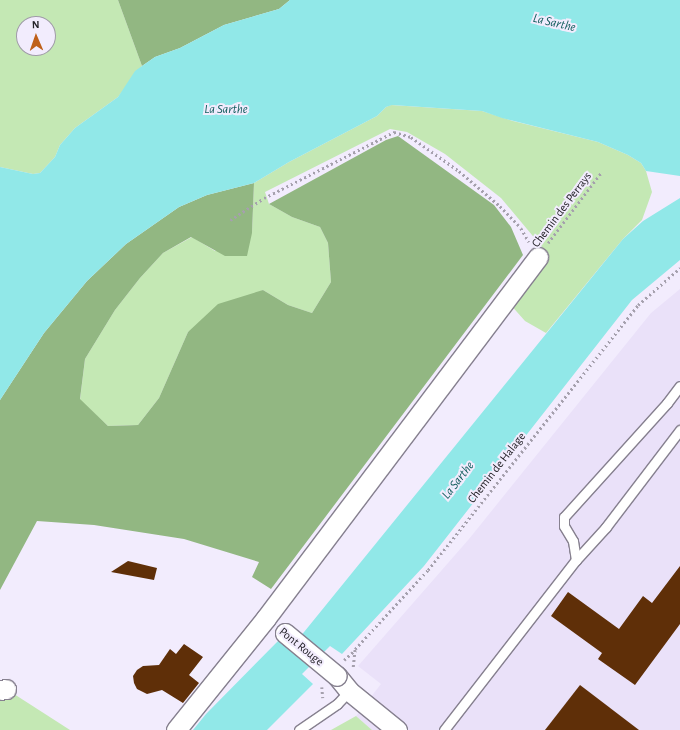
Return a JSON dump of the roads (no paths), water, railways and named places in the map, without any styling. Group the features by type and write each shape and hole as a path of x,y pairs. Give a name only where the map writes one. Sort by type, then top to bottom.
{"street":[{"path":"176,730 266,618 538,257"},
{"name":"Pont Rouge","path":"266,618 337,676 349,691 397,730"}],"lane":[{"path":"576,560 573,541 564,526 564,517 667,403 680,386"},
{"path":"444,730 576,560 606,527 680,430"},
{"path":"299,730 333,707 349,691"}],"water":[{"name":"La Sarthe","path":"290,0 680,0 680,176 646,171 641,163 628,155 598,142 502,118 482,111 392,105 386,107 377,116 289,162 254,183 207,195 179,207 126,244 87,281 44,333 0,400 0,167 33,174 40,173 55,157 60,145 75,128 118,97 135,71 155,57 180,48 224,25 279,9"},
{"name":"La Sarthe","path":"680,198 680,260 632,300 424,566 342,654 330,646 302,674 313,684 267,730 193,730 206,714 280,639 300,637 623,239 643,221"}]}
